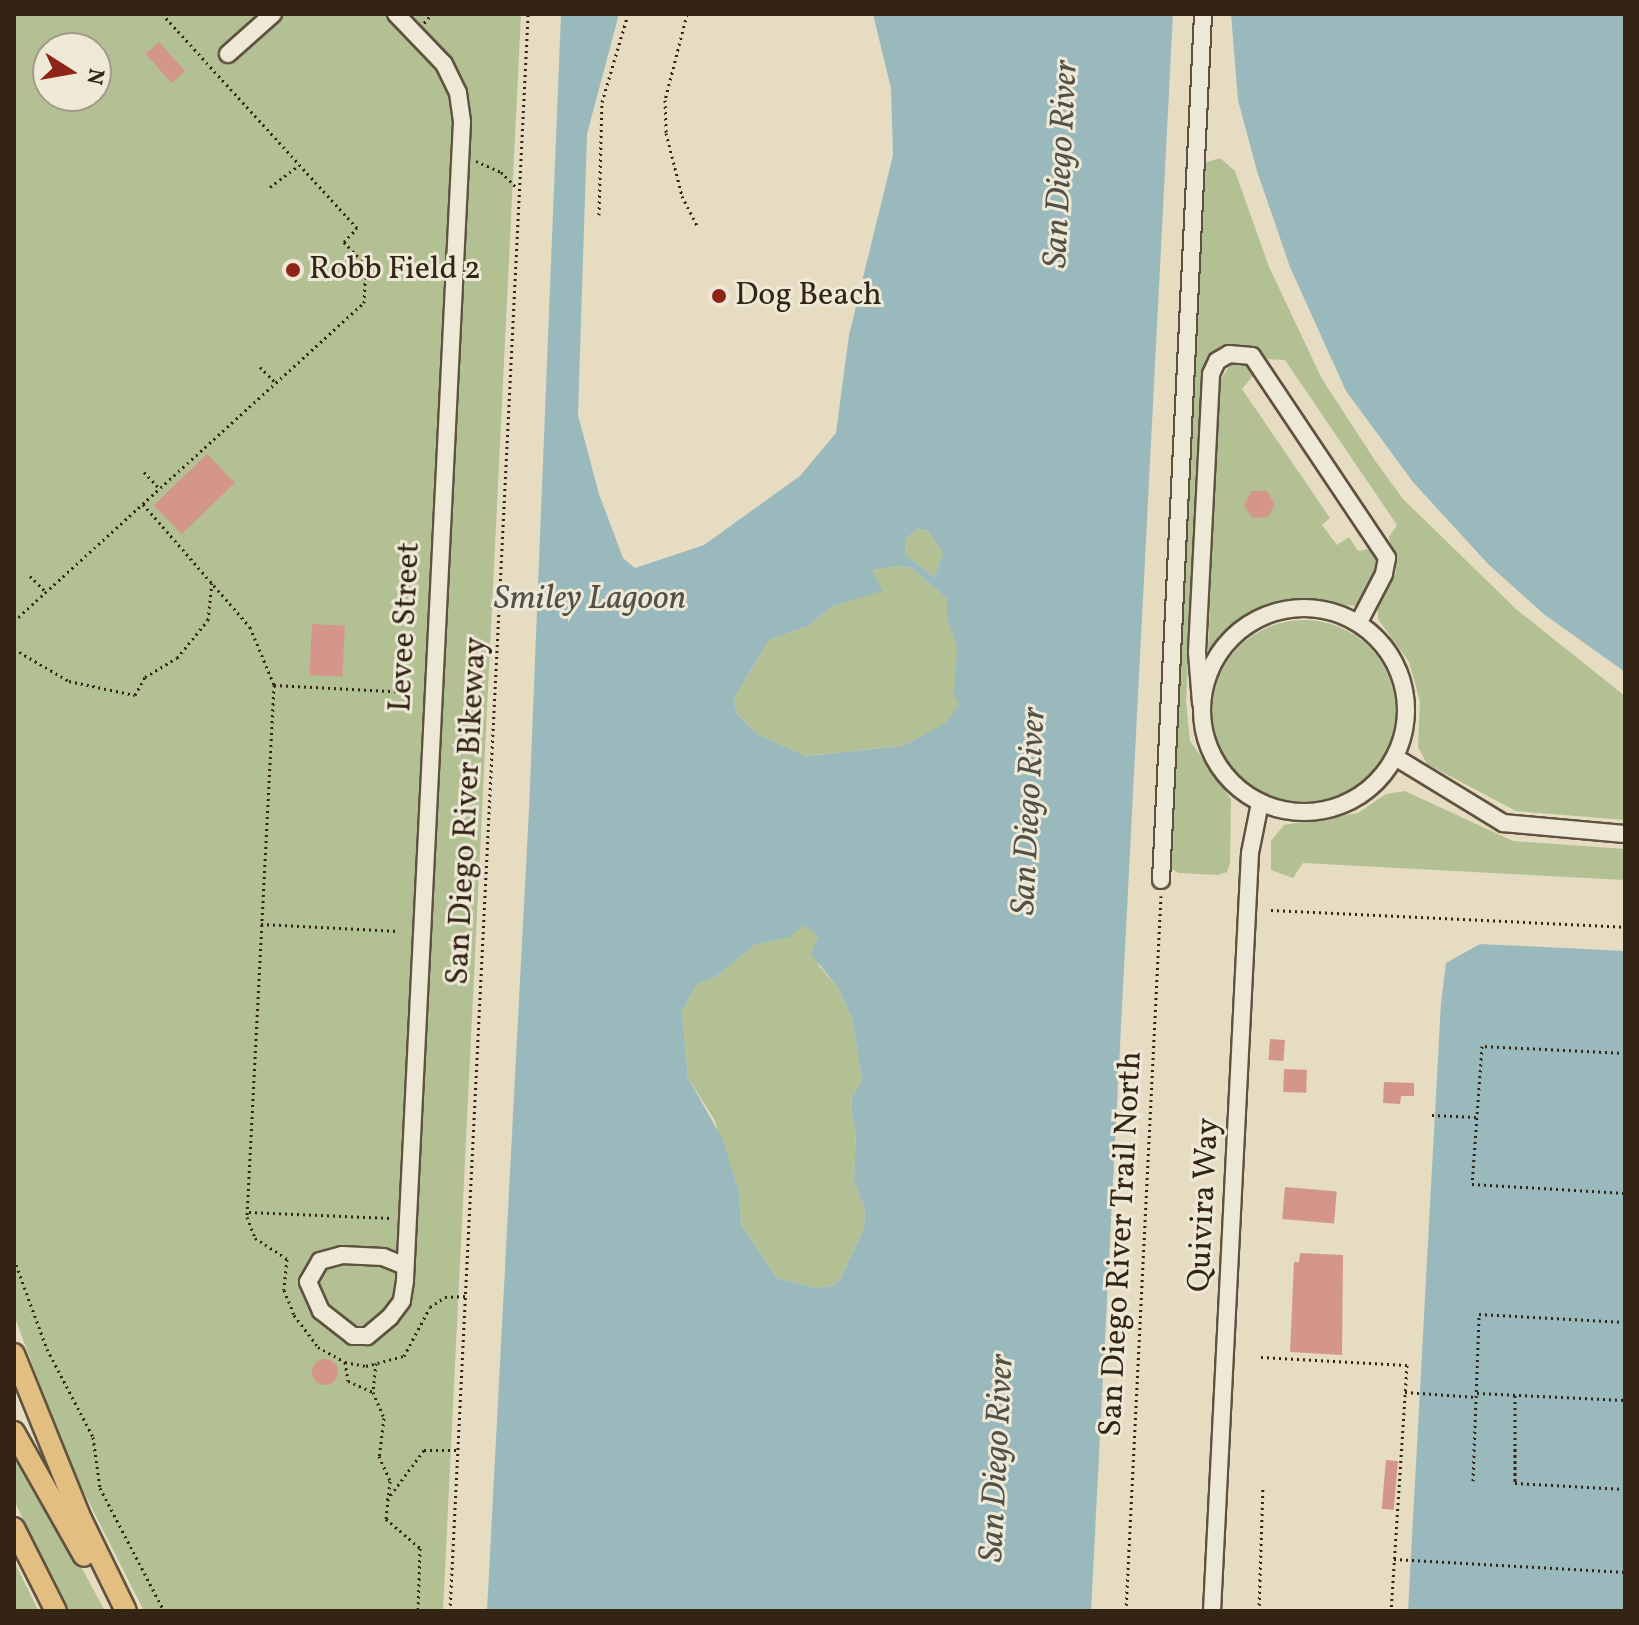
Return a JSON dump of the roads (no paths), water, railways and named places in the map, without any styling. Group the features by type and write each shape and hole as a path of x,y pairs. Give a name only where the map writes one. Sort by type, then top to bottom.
{"main road":[{"path":"14,1354 81,1519 126,1611"},
{"path":"14,1432 117,1611"},
{"path":"14,1528 56,1611"}],"street":[{"path":"228,54 273,14"},
{"name":"Levee Street","path":"396,14 444,64 458,93 460,160 405,1266 402,1301 367,1336 353,1336 331,1321 308,1282 320,1261 342,1255 383,1257 405,1266"},
{"path":"1161,880 1203,14"},
{"path":"1201,703 1215,660 1244,625 1271,612 1301,606 1331,610 1359,622 1382,642 1402,683 1405,728 1395,757 1360,796 1336,807 1285,811 1260,803 1235,786 1215,762 1204,733 1201,703 1197,652 1211,374 1217,361 1229,354 1252,356 1387,558 1384,574 1359,622"},
{"path":"1395,757 1503,823 1625,834"},
{"name":"Quivira Way","path":"1212,1611 1250,853 1260,803"}],"water":[{"path":"561,14 619,14 587,134 578,415 599,494 623,558 635,568 704,545 800,476 836,433 849,335 893,155 891,88 873,14 1173,14 1091,1611 487,1611 529,810","holes":["917,529 927,530 943,553 934,577 905,554 906,539","899,566 912,568 947,599 947,619 957,647 954,695 959,704 947,722 903,746 805,756 757,734 737,714 734,698 769,640 808,626 833,606 883,591 872,570","805,925 818,937 811,954 839,989 852,1019 862,1081 852,1097 851,1113 856,1130 854,1181 865,1210 864,1228 841,1278 832,1286 817,1288 777,1278 741,1225 739,1192 722,1138 688,1078 682,1012 696,985 717,976 754,945 788,938"]},
{"path":"1231,14 1625,14 1625,672 1545,615 1488,564 1413,482 1346,391 1290,267 1257,171 1238,100"},
{"path":"1480,944 1625,951 1625,1611 1408,1611 1441,1003 1446,963"}],"place":[{"name":"Robb Field 2","path":"293,270"},
{"name":"Dog Beach","path":"719,296"}],"water label":[{"name":"San Diego River","path":"1062,164"},
{"name":"Smiley Lagoon","path":"590,600"},
{"name":"San Diego River","path":"1030,811"},
{"name":"San Diego River","path":"998,1458"}]}
